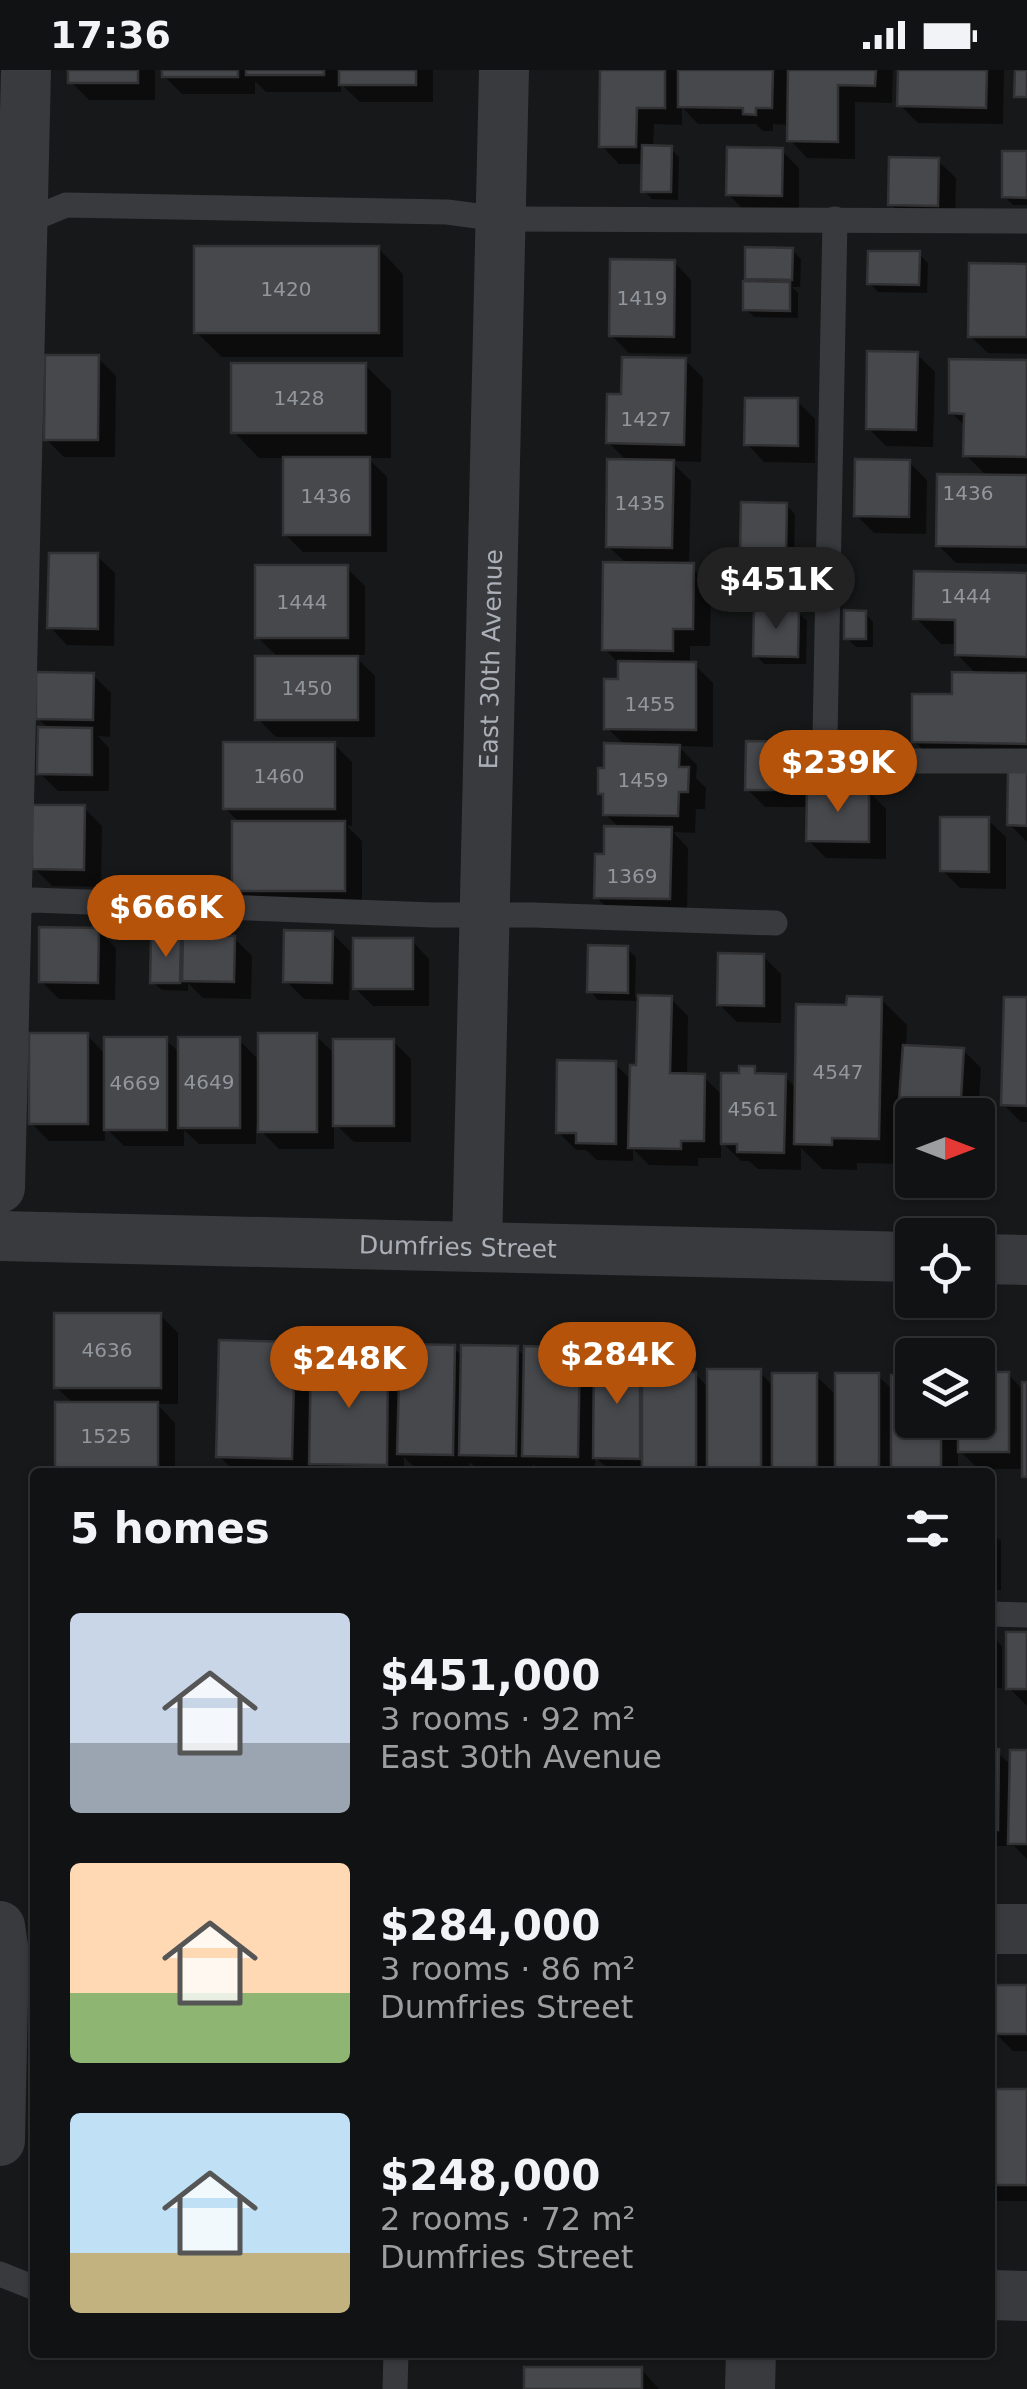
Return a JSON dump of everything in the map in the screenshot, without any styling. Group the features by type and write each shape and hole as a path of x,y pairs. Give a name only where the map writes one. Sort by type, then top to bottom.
{"street":[{"path":"0,1188 11,228 26,70"},
{"name":"East 30th Avenue","path":"478,1247 504,70"},
{"name":"Dumfries Street","path":"0,1236 895,1257"},
{"path":"995,1259 1027,1260"},
{"path":"0,2141 4,1953 0,1924 30,1912"},
{"path":"995,1928 1027,1929"},
{"path":"995,2296 1027,2296"},
{"path":"750,2358 750,2389"}],"lane":[{"path":"11,228 66,204 447,212 500,219 1027,221"},
{"path":"836,219 825,737 855,761 1027,761"},
{"path":"3,908 34,900 433,916 485,914 775,924"},
{"path":"995,1614 1027,1615"},
{"path":"0,2274 30,2286"},
{"path":"395,2389 396,2358"}],"building":[{"path":"68,70 138,70 138,83 68,83"},
{"path":"162,70 238,70 238,77 162,77"},
{"path":"246,70 324,70 324,75 246,75"},
{"path":"339,70 416,70 416,85 339,85"},
{"path":"600,70 665,70 665,108 637,108 636,147 599,147"},
{"path":"678,70 773,70 772,108 756,108 756,115 743,114 743,108 678,107"},
{"path":"788,70 876,70 875,86 838,85 838,142 787,141"},
{"path":"898,70 987,70 986,108 897,106"},
{"path":"1015,70 1027,70 1027,97 1014,97"},
{"path":"642,145 672,146 671,192 641,192"},
{"path":"727,147 783,148 782,196 726,195"},
{"path":"1002,151 1027,151 1027,198 1002,197"},
{"path":"889,157 939,158 938,206 888,205"},
{"path":"194,246 379,246 379,333 194,333"},
{"path":"745,247 793,248 792,280 745,279"},
{"path":"868,251 920,251 919,285 867,284"},
{"path":"610,259 675,260 674,337 609,336"},
{"path":"969,263 1027,264 1027,337 968,337"},
{"path":"743,281 790,282 790,311 743,310"},
{"path":"867,351 918,352 916,430 866,429"},
{"path":"45,355 99,355 98,440 44,440"},
{"path":"622,357 686,358 684,445 606,443 607,394 621,394"},
{"path":"949,359 1027,360 1027,457 963,456 964,414 949,413"},
{"path":"231,363 366,363 366,433 231,433"},
{"path":"745,398 798,398 798,446 744,445"},
{"path":"283,457 370,457 370,535 283,535"},
{"path":"607,459 674,460 672,548 606,547"},
{"path":"855,459 910,460 909,517 854,516"},
{"path":"937,474 1027,475 1027,547 936,546"},
{"path":"741,502 787,503 786,553 740,552"},
{"path":"49,553 98,553 98,629 47,628"},
{"path":"603,562 694,563 693,629 673,629 673,651 602,650"},
{"path":"255,565 348,565 348,638 255,638"},
{"path":"914,571 1027,573 1027,657 955,655 955,620 913,619"},
{"path":"754,608 799,609 798,657 753,656"},
{"path":"844,610 866,611 866,639 844,639"},
{"path":"255,656 358,656 358,720 255,720"},
{"path":"618,661 696,662 696,730 604,729 604,679 618,679"},
{"path":"36,672 94,673 93,720 36,719"},
{"path":"952,672 1027,673 1027,744 912,742 912,694 952,694"},
{"path":"38,727 92,728 92,775 37,774"},
{"path":"746,741 798,742 797,790 745,790"},
{"path":"223,742 335,742 335,809 223,809"},
{"path":"604,743 680,745 679,767 689,767 688,792 679,792 678,816 603,815 598,768 604,768"},
{"path":"1008,771 1027,771 1027,826 1007,825"},
{"path":"807,787 869,788 869,842 806,841"},
{"path":"32,805 85,805 84,870 32,869"},
{"path":"940,817 989,817 989,872 940,871"},
{"path":"232,821 345,821 345,891 232,891"},
{"path":"604,826 672,827 670,899 594,898 595,854 604,854"},
{"path":"39,927 99,928 98,983 39,982"},
{"path":"284,930 333,931 332,983 283,982"},
{"path":"183,935 235,936 234,982 182,981"},
{"path":"151,938 181,938 180,983 150,983"},
{"path":"353,938 413,938 413,989 353,989"},
{"path":"588,945 628,946 628,993 587,992"},
{"path":"718,953 764,954 764,1006 717,1005"},
{"path":"638,995 672,996 670,1073 705,1074 704,1141 681,1141 681,1149 628,1148 630,1065 636,1065"},
{"path":"847,996 882,997 879,1139 832,1138 832,1145 794,1144 796,1004 846,1005"},
{"path":"1004,997 1027,997 1027,1106 1001,1105"},
{"path":"29,1033 88,1033 88,1124 29,1124"},
{"path":"258,1033 317,1033 317,1132 258,1132"},
{"path":"104,1037 167,1037 167,1130 104,1130"},
{"path":"178,1037 240,1037 240,1128 178,1128"},
{"path":"333,1039 394,1039 394,1126 333,1126"},
{"path":"903,1045 964,1048 961,1098 899,1098"},
{"path":"557,1060 616,1061 616,1144 576,1143 576,1133 556,1133"},
{"path":"739,1066 755,1066 755,1073 786,1074 784,1153 737,1152 737,1144 721,1144 721,1073 739,1073"},
{"path":"54,1313 161,1313 161,1388 54,1388"},
{"path":"219,1340 295,1342 292,1459 216,1457"},
{"path":"400,1344 455,1345 453,1455 397,1454"},
{"path":"461,1345 518,1346 516,1456 459,1455"},
{"path":"524,1346 580,1348 578,1457 522,1456"},
{"path":"594,1355 640,1355 640,1459 593,1458"},
{"path":"311,1357 388,1359 387,1465 309,1464"},
{"path":"707,1369 761,1369 761,1468 707,1468"},
{"path":"642,1372 696,1372 696,1468 642,1468"},
{"path":"995,1372 1009,1372 1009,1452 958,1452 958,1438 995,1438"},
{"path":"772,1373 817,1373 817,1468 772,1468"},
{"path":"835,1373 879,1373 879,1468 835,1468"},
{"path":"891,1375 895,1375 895,1438 941,1438 941,1468 891,1468"},
{"path":"1022,1382 1027,1382 1027,1477 1022,1477"},
{"path":"55,1402 158,1402 158,1468 55,1468"},
{"path":"1006,1632 1027,1632 1027,1689 1006,1689"},
{"path":"995,1749 999,1749 998,1830 995,1830"},
{"path":"1010,1750 1027,1750 1027,1844 1008,1844"},
{"path":"995,1985 1027,1985 1027,2034 995,2034"},
{"path":"995,2089 1027,2089 1027,2185 995,2185"},
{"path":"524,2367 642,2367 642,2389 524,2389"}]}
